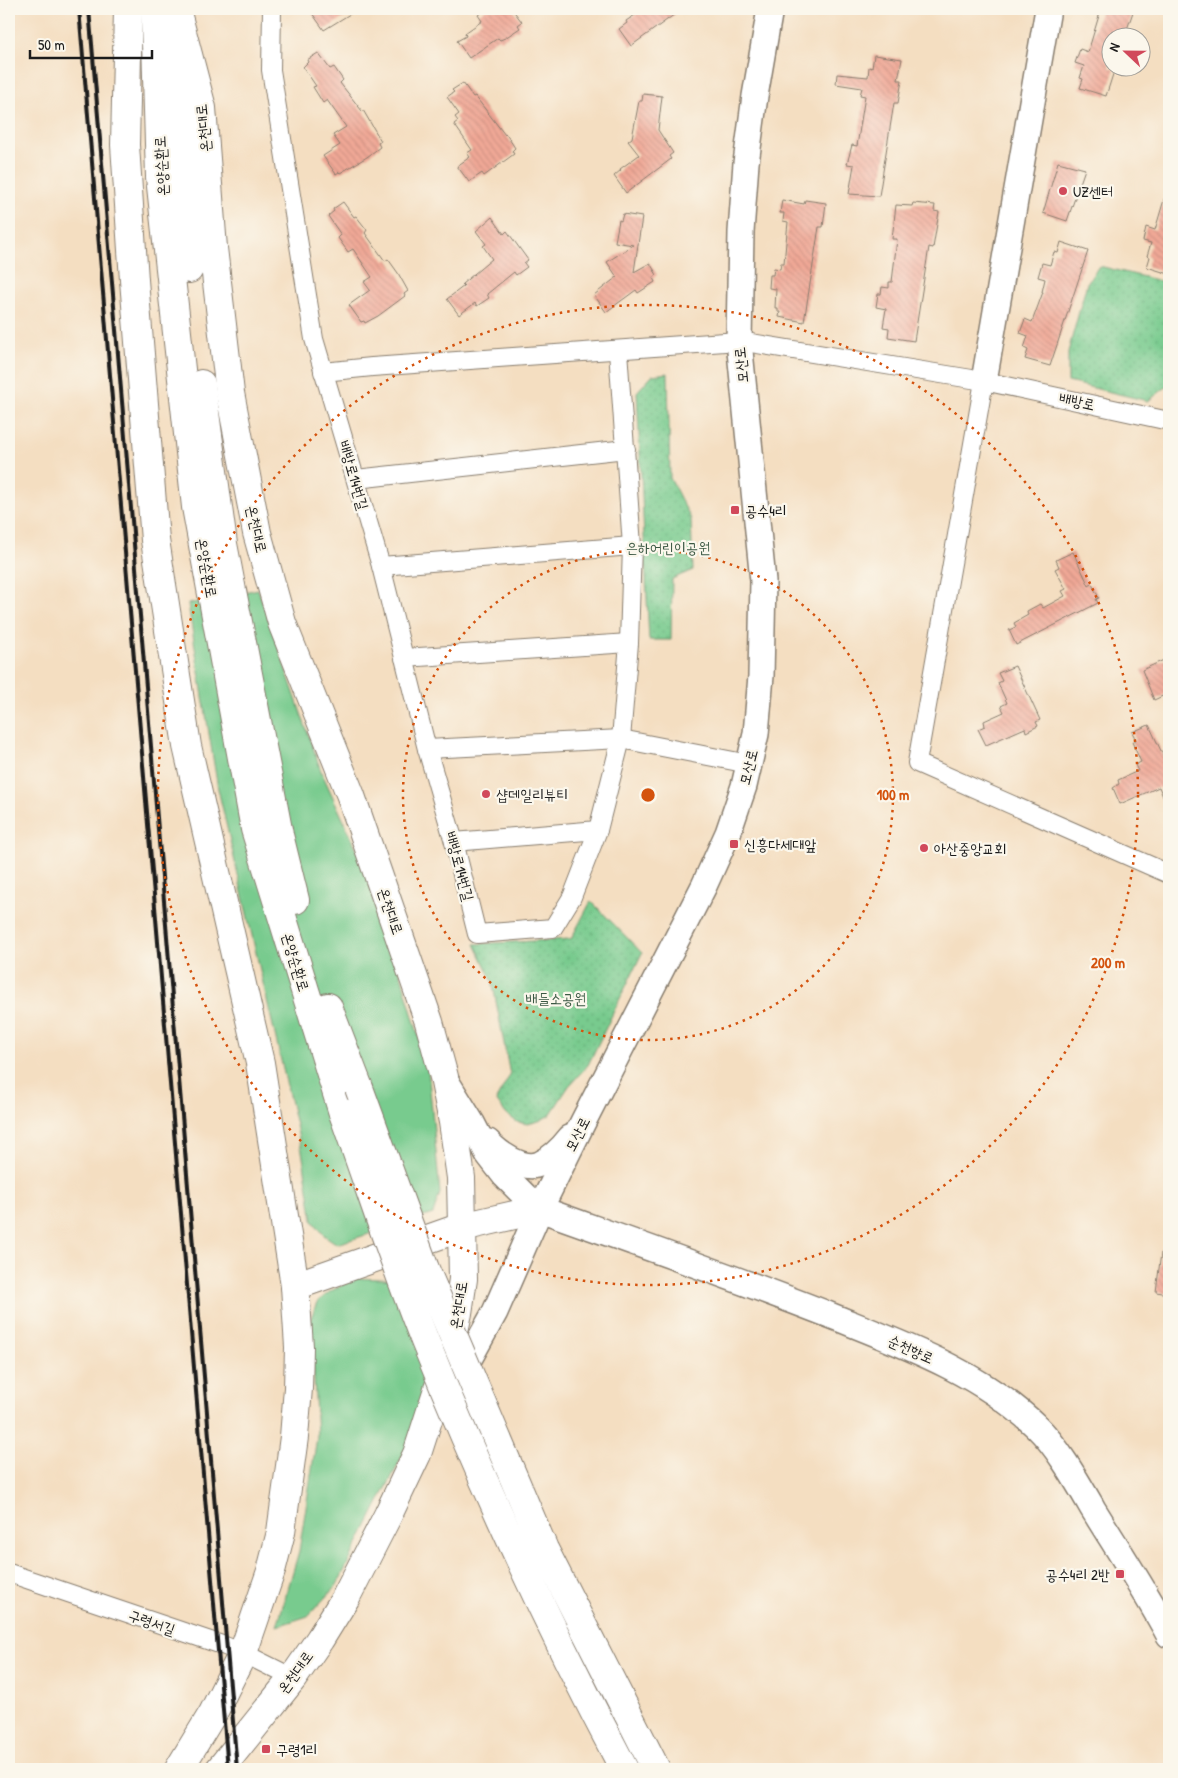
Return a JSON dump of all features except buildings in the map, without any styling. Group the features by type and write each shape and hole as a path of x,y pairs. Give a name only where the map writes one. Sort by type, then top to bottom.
{"main road":[{"path":"128,9 125,146 155,540 187,746 260,1063 295,1286 299,1347 294,1437 281,1532 271,1571 243,1653 213,1713 182,1765"},
{"name":"온양순환로","path":"155,9 160,177 196,507 255,829 343,1113 424,1339 473,1457 543,1608 624,1769"},
{"name":"온양순환로","path":"174,9 182,202 197,352 223,544 279,835 308,956 425,1268 540,1540 656,1769"},
{"name":"온천대로","path":"174,9 202,108 213,248 230,393 257,533 282,623 351,796 429,1022 444,1077 461,1178 463,1279 458,1313 448,1358 417,1454 346,1597 292,1678 220,1769"},
{"path":"295,1286 462,1227 540,1209"}],"street":[{"name":"배방로14번길","path":"272,9 271,70 314,339 380,566 477,934 553,928 572,897 598,830"},
{"name":"모산로","path":"417,1454 495,1312 540,1209 704,886 728,833 744,786 756,734 758,714 761,676 763,581 739,341 742,232 746,163 770,9"},
{"path":"1048,9 917,763 1169,874"},
{"name":"배방로","path":"324,372 739,341 984,380 1169,421"},
{"path":"454,842 598,830 621,739 629,643 632,546 618,351"},
{"path":"356,479 626,449"},
{"path":"380,566 632,546"},
{"path":"404,658 629,643"},
{"path":"427,749 621,739 749,764"},
{"path":"444,1077 488,1154 505,1176 540,1209"},
{"path":"472,1124 490,1144 508,1158 523,1165 539,1164 562,1147 583,1122"},
{"name":"순천향로","path":"540,1209 800,1303 880,1335 984,1384 1013,1404 1040,1428 1066,1463 1169,1635"},
{"name":"구령서길","path":"9,1573 243,1653 292,1678"}],"green space":[{"path":"1099,266 1169,283 1169,385 1148,401 1068,382 1068,352 1087,283"},
{"name":"은하어린이공원","path":"668,373 670,478 691,519 693,570 672,579 671,640 649,640 637,392 652,375"},
{"path":"258,589 321,771 359,854 399,968 428,1069 440,1193 433,1214 337,1244 324,1235 313,1221 302,1151 218,789 188,604"},
{"name":"배들소공원","path":"591,901 642,953 588,1065 569,1086 550,1115 528,1124 517,1122 506,1114 496,1100 510,1075 492,980 475,944 571,939"},
{"path":"356,1278 427,1281 447,1312 409,1443 337,1585 308,1616 277,1626 299,1551 317,1437 311,1318 317,1302 331,1291"}],"railway":[{"path":"79,9 228,1769"},
{"path":"89,9 237,1769"}],"place":[{"name":"UZ센터","path":"1063,191"},
{"name":"공수4리","path":"735,510"},
{"name":"샵데일리뷰티","path":"486,794"},
{"name":"신흥다세대앞","path":"734,844"},
{"name":"아산중앙교회","path":"924,848"},
{"name":"공수4리 2반","path":"1120,1574"},
{"name":"구령1리","path":"266,1749"}]}
